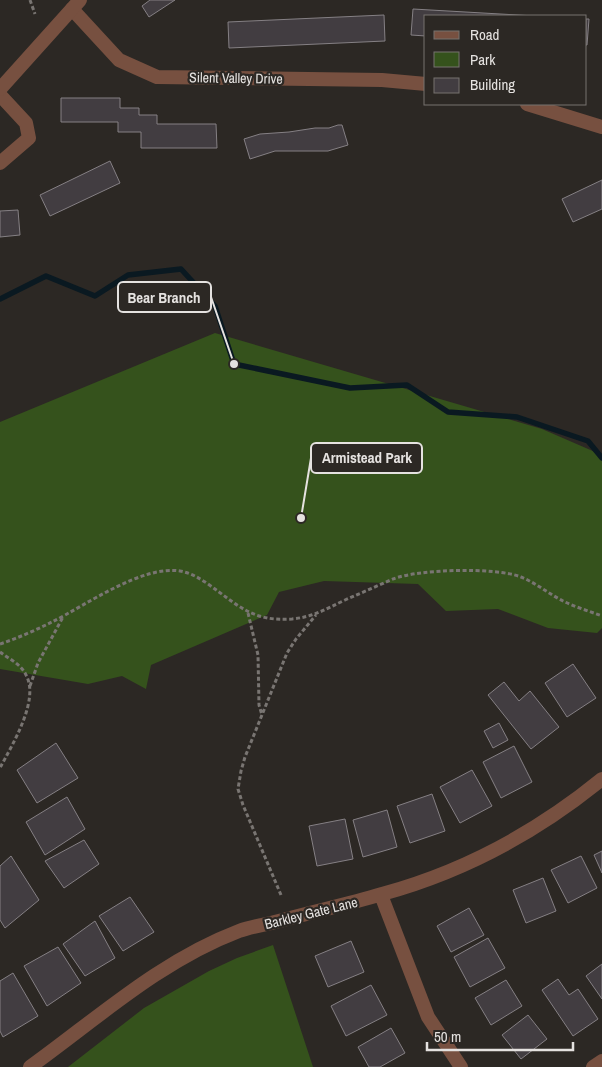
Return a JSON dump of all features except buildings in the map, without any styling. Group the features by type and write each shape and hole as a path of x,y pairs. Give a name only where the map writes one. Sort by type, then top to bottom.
{"street":[{"name":"Silent Valley Drive","path":"76,5 119,60 157,77 382,80 424,84"},
{"path":"0,89 76,5"},
{"path":"0,95 26,123 29,138 0,163"},
{"path":"530,105 602,128"},
{"name":"Barkley Gate Lane","path":"30,1067 132,989 199,949 240,931 418,884 494,851 564,808 602,779"},
{"path":"381,895 428,1017 461,1067"},
{"path":"593,1067 602,1061"}],"path":[{"path":"30,0 35,14"},
{"path":"0,644 53,621 79,606 138,578 154,572 167,570 193,574 248,612 264,619 291,619 316,615 396,578 440,572 483,572 520,576 565,602 602,616"},
{"path":"248,612 258,655 259,705 262,716"},
{"path":"0,768 27,709 30,686 38,663 64,615"},
{"path":"281,895 238,789 245,757 287,653 316,615"},
{"path":"0,652 25,673 30,686"}],"green space":[{"path":"215,333 542,429 602,455 602,628 597,633 548,628 498,609 446,611 418,584 324,581 279,592 267,615 151,665 146,689 122,676 88,684 0,669 0,422"},
{"path":"273,945 313,1067 68,1067 144,1008 209,971 237,958"}],"waterway":[{"path":"0,299 46,276 95,296 128,275 181,269 215,306 234,364 350,388 407,385 448,412 517,417 588,441 602,458"}],"place":[{"name":"Bear Branch","path":"234,364"},
{"name":"Armistead Park","path":"301,518"}]}
